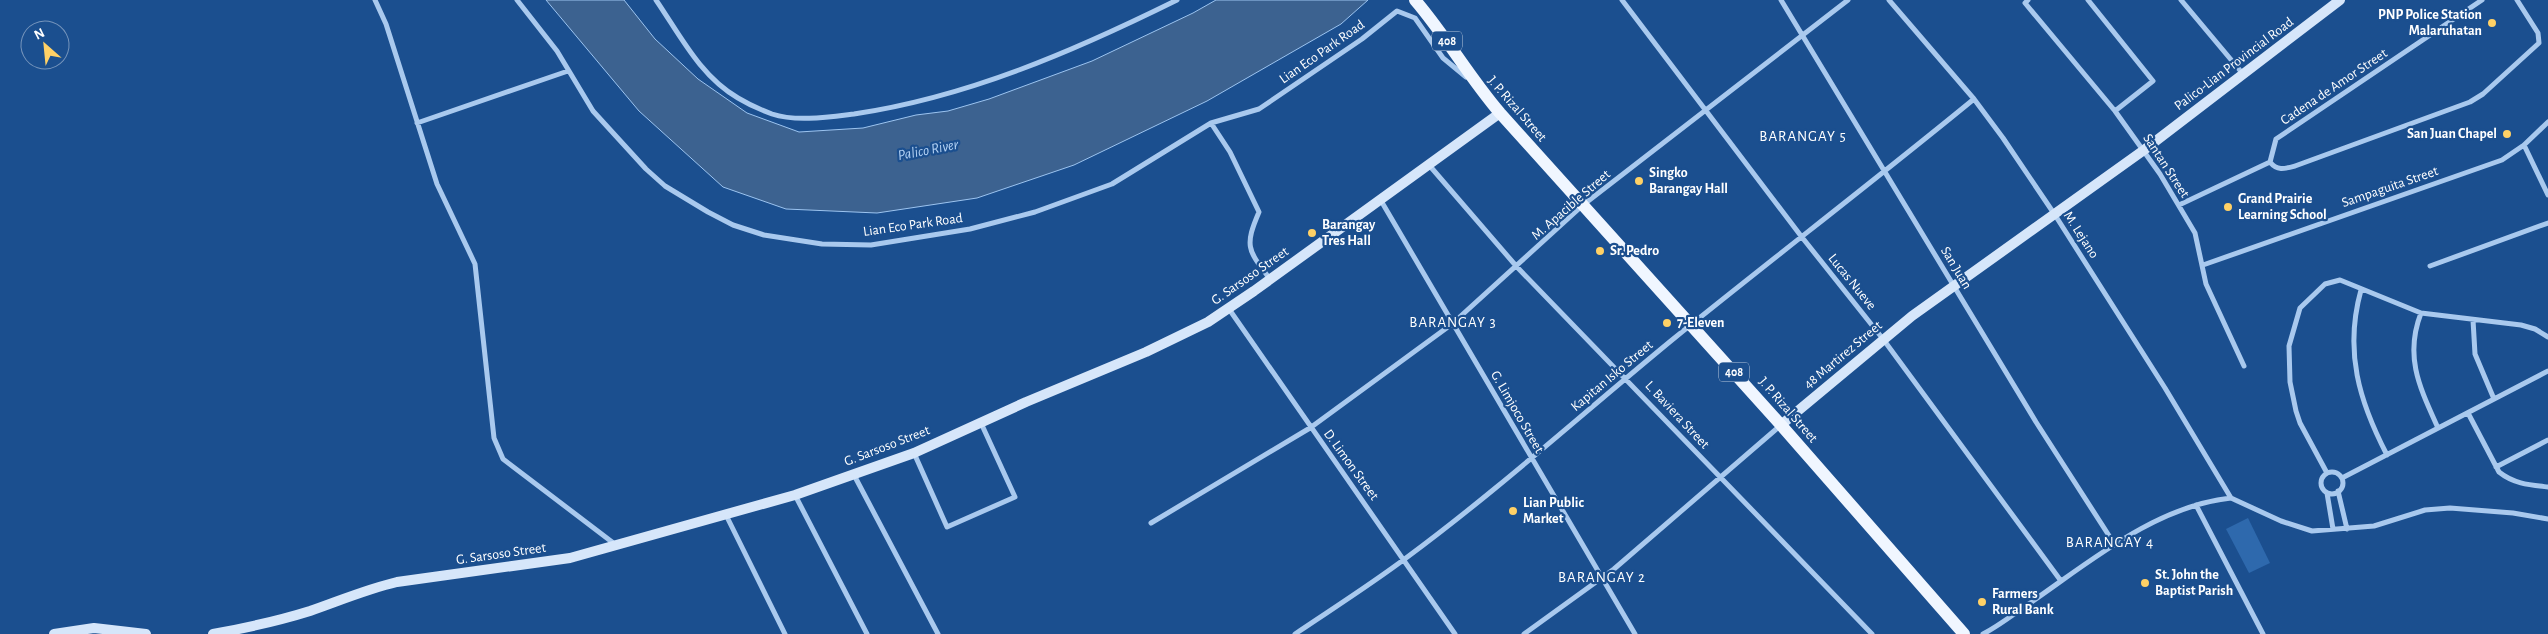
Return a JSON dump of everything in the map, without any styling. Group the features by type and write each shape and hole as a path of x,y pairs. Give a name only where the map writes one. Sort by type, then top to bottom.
{"main road":[{"name":"J. P. Rizal Street","path":"1415,0 1454,49 1476,84 1500,113 1692,324 1964,634"}],"street":[{"path":"375,0 386,24 437,184 475,264 494,438 504,459 616,545"},
{"name":"Lian Eco Park Road","path":"517,0 548,38 593,111 646,169 665,186 733,225 764,235 822,244 871,245 970,229 1035,212 1112,184 1211,124 1259,109 1362,39 1397,12 1415,18 1443,58 1476,84"},
{"path":"656,0 688,50 706,73 737,97 773,114 818,119 894,108 987,82 1097,40 1177,0"},
{"name":"Lucas Nueve","path":"1622,0 1801,236 1883,339 2061,582"},
{"name":"San Juan","path":"1781,0 1954,287 2115,545"},
{"name":"M. Apacible Street","path":"1151,523 1310,428 1452,324 1583,206 1848,0"},
{"name":"M. Lejano","path":"1889,0 1974,99 2055,215 2165,388 2231,498"},
{"path":"2088,0 2154,81 2115,111"},
{"path":"2181,0 2243,74"},
{"name":"Palico-Lian Provincial Road","path":"2144,150 2340,0"},
{"name":"Cadena de Amor Street","path":"2270,162 2276,140 2482,0"},
{"path":"2179,205 2270,162 2274,168 2280,169 2295,166 2470,102 2483,94 2539,43 2538,33 2517,0"},
{"name":"Santan Street","path":"2026,1 2115,111 2144,150 2179,205 2195,233 2206,284 2244,366"},
{"path":"417,123 568,71"},
{"name":"Kapitan Isko Street","path":"1295,634 1405,559 1532,459 1692,324 1801,236 1886,172 1974,99"},
{"name":"G. Sarsoso Street","path":"213,634 252,627 309,611 374,588 397,582 570,558 795,495 914,453 1190,332 1271,279 1500,113"},
{"name":"Sampaguita Street","path":"2203,264 2502,160 2524,145 2548,122"},
{"path":"1211,124 1230,152 1259,212 1250,232 1251,253 1271,279"},
{"path":"2524,145 2548,195"},
{"name":"48 Martirez Street","path":"1524,634 1602,578 1883,339 2144,150"},
{"name":"L. Baviera Street","path":"1429,164 1517,267 1872,634"},
{"name":"G. Limjoco Street","path":"1380,199 1636,634"},
{"path":"2430,266 2548,223"},
{"path":"2327,473 2300,423 2296,411 2290,382 2289,346 2300,308 2325,284 2340,280 2421,313 2520,325 2535,329 2548,337"},
{"path":"2361,290 2356,310 2354,336 2357,377 2368,418 2387,455"},
{"name":"D. Limon Street","path":"1228,308 1310,428 1405,559 1455,634"},
{"path":"2421,313 2413,341 2415,370 2438,428"},
{"path":"2473,320 2474,354 2494,399"},
{"path":"2342,478 2548,371"},
{"path":"2468,413 2496,467 2508,479 2522,484 2548,487"},
{"path":"914,453 947,527 1015,497 981,422"},
{"path":"2496,467 2548,440"},
{"path":"2327,493 2338,491 2342,486 2342,478 2336,472 2327,473 2320,481 2322,488 2327,493 2333,530"},
{"path":"854,475 938,634"},
{"path":"2338,491 2347,530"},
{"path":"795,495 867,634"},
{"path":"1982,634 2115,545 2159,520 2196,505 2231,498 2300,528 2333,530 2374,526 2425,510 2450,508 2513,513 2548,519"},
{"path":"2196,505 2263,634"},
{"path":"726,514 785,634"},
{"path":"54,634 94,628 146,634"}],"shaded area":[{"path":"2248,518 2270,563 2249,573 2226,529"}],"water":[{"name":"Palico River","path":"546,0 624,0 655,39 698,79 747,113 799,132 863,128 916,115 948,111 989,99 1092,61 1193,13 1216,0 1368,0 1341,24 1207,101 1074,165 977,198 877,213 786,209 723,187 639,111"}],"place":[{"name":"PNP Police Station Malaruhatan","path":"2492,23"},
{"name":"San Juan Chapel","path":"2507,134"},
{"name":"Singko Barangay Hall","path":"1639,181"},
{"name":"Grand Prairie Learning School","path":"2228,207"},
{"name":"Barangay Tres Hall","path":"1312,233"},
{"name":"Sr. Pedro","path":"1600,251"},
{"name":"7-Eleven","path":"1667,323"},
{"name":"Lian Public Market","path":"1513,511"},
{"name":"St. John the Baptist Parish","path":"2145,583"},
{"name":"Farmers Rural Bank","path":"1982,602"}],"district":[{"name":"BARANGAY 5","path":"1803,136"},
{"name":"BARANGAY 3","path":"1453,322"},
{"name":"BARANGAY 4","path":"2110,542"},
{"name":"BARANGAY 2","path":"1602,577"}]}
